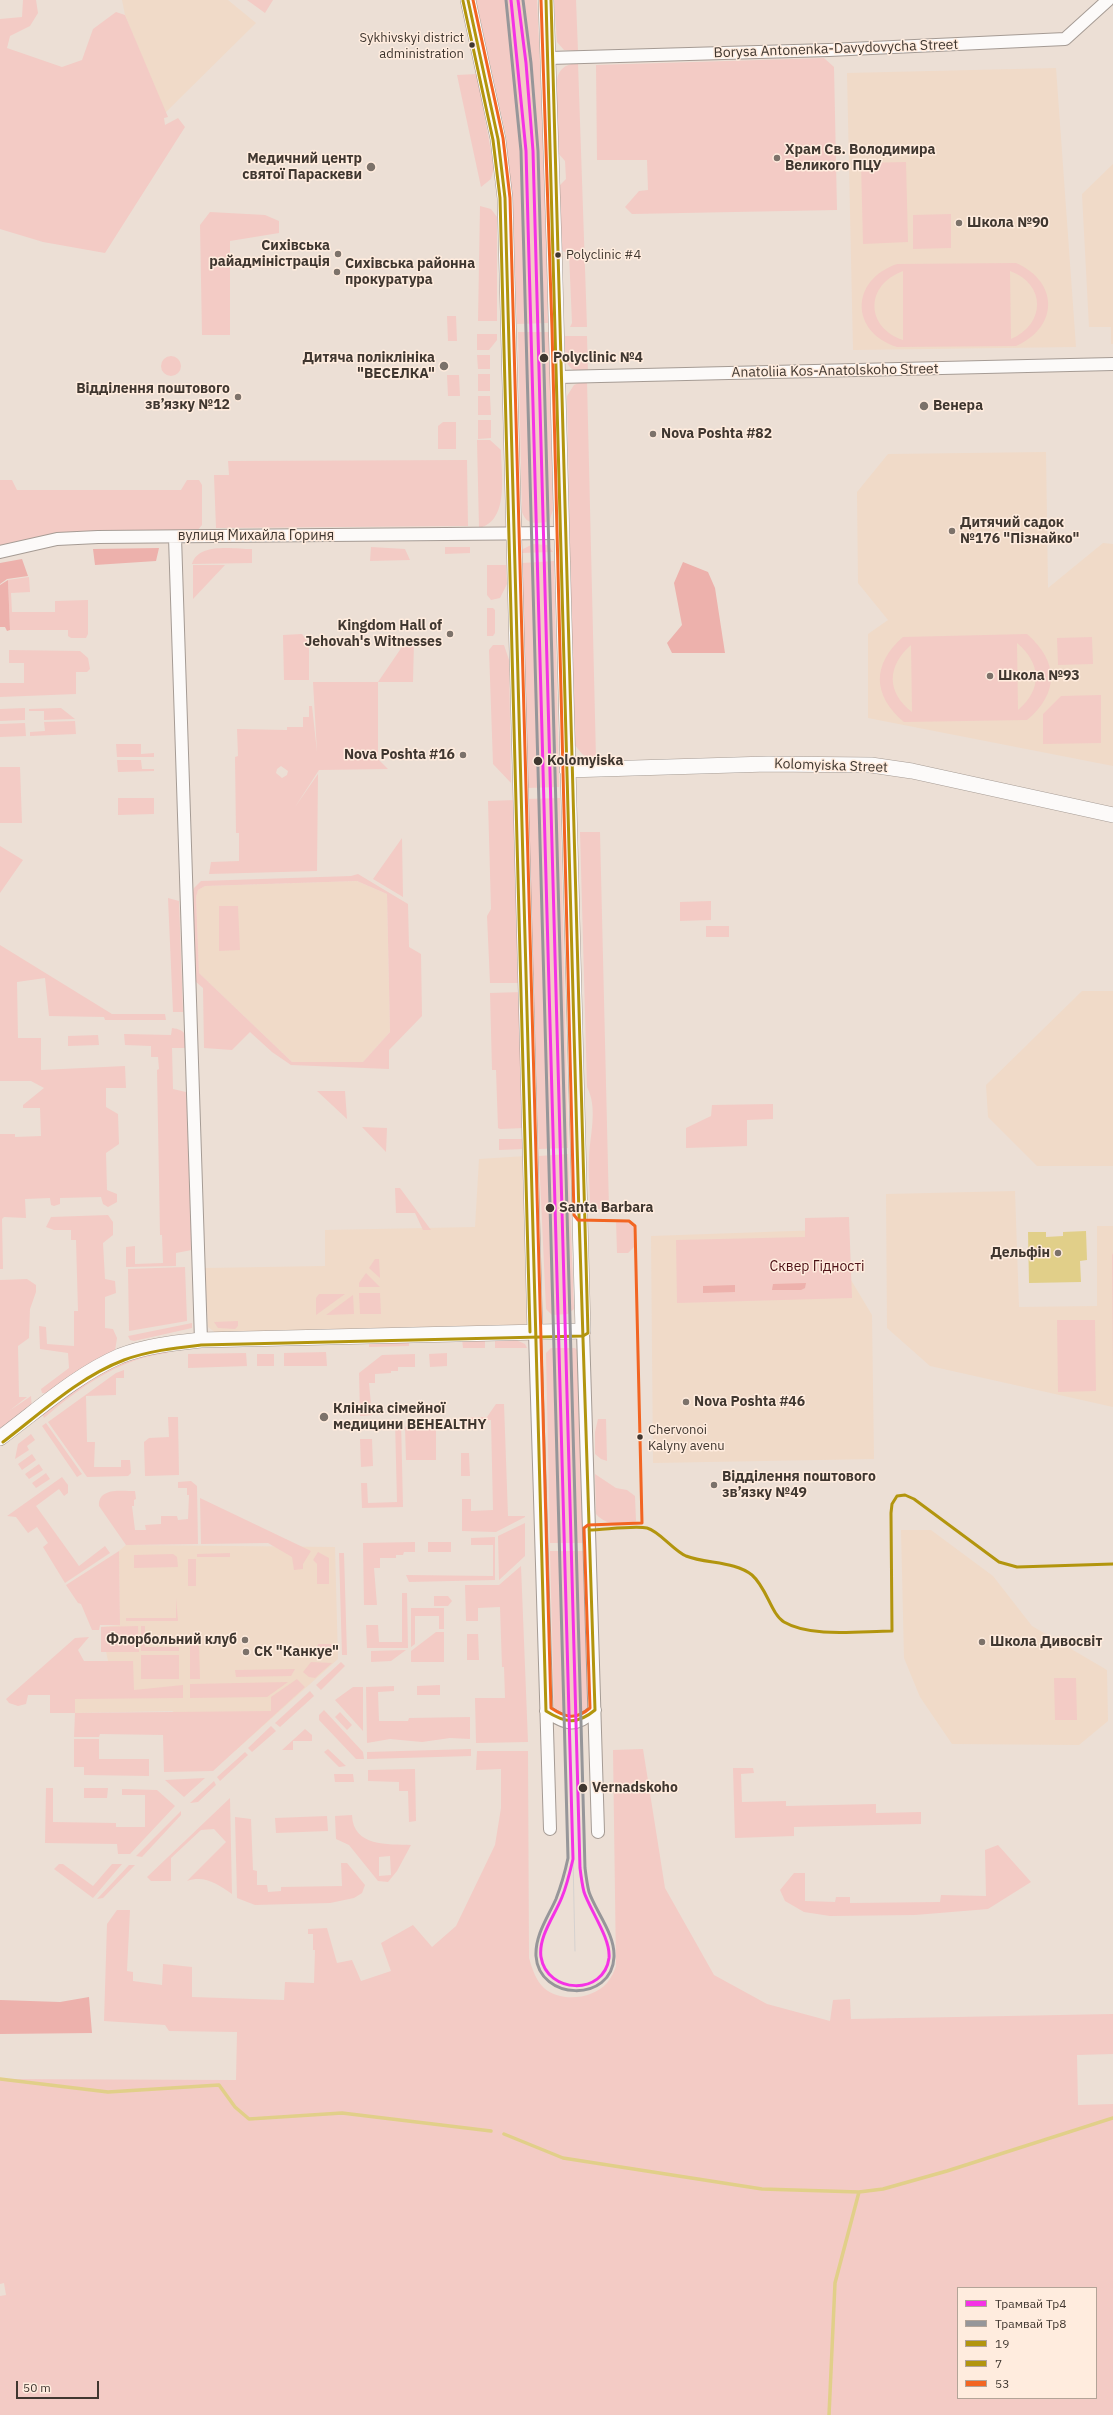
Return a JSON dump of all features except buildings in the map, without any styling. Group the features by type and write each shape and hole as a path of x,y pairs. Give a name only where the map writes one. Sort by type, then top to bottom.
{"main road":[{"path":"468,0 498,139 505,198 535,1332"},
{"path":"0,1438 90,1372 121,1356 147,1348 201,1340 583,1331 567,770 558,377 546,0"},
{"name":"Kolomyiska Street","path":"567,770 768,764 871,765 912,771 1113,815"}],"street":[{"name":"Borysa Antonenka-Davydovycha Street","path":"549,58 824,50 1065,39 1108,0"},
{"name":"Anatoliia Kos-Anatolskoho Street","path":"558,377 1113,364"},
{"name":"вулиця Михайла Гориня","path":"0,552 57,539 98,537 561,534"},
{"path":"175,537 201,1340"},
{"path":"583,1331 598,1832"},
{"path":"535,1332 550,1829"},
{"path":"546,1711 569,1724 576,1723 587,1718 595,1710"}],"shaded area":[{"path":"122,0 228,0 256,23 165,113 125,15"},
{"name":"Школа №90","path":"1056,68 1076,347 853,350 847,73"},
{"path":"1113,164 1113,344 1111,344 1111,327 1089,327 1082,194"},
{"path":"1046,452 1048,588 1103,543 1113,544 1113,766 868,718 868,634 888,620 858,583 857,492 888,454"},
{"path":"159,548 156,561 95,565 93,549"},
{"path":"22,559 28,576 7,579 0,584 0,563"},
{"path":"683,562 708,572 715,588 725,653 672,653 667,643 682,625 674,583"},
{"path":"8,580 10,630 7,631 5,627 0,627 0,585"},
{"path":"357,881 387,894 390,1032 363,1062 292,1062 199,973 196,897 198,890 205,886"},
{"path":"1082,991 1113,991 1113,1166 1037,1166 988,1117 986,1085"},
{"path":"526,1156 529,1313 525,1325 515,1329 216,1333 208,1327 205,1268 325,1266 325,1230 475,1227 479,1159"},
{"path":"1015,1191 1019,1307 1097,1306 1097,1226 1113,1226 1113,1407 930,1366 887,1328 886,1194"},
{"path":"821,1230 872,1315 874,1459 653,1463 651,1236"},
{"name":"Дельфін","path":"1086,1231 1087,1260 1080,1261 1081,1282 1029,1283 1028,1232 1046,1232 1046,1237 1063,1236 1063,1232"},
{"path":"806,1283 805,1288 801,1290 772,1290 773,1284"},
{"path":"735,1285 735,1292 703,1293 703,1286"},
{"name":"Школа Дивосвіт","path":"901,1530 931,1530 993,1576 1032,1626 1107,1670 1108,1721 1079,1745 952,1744 920,1697 904,1658"},
{"path":"126,1545 335,1547 338,1659 235,1751 172,1711 75,1713 75,1699 108,1661 101,1627 120,1625 119,1551"},
{"path":"89,1997 92,2033 0,2034 0,2000 60,2002"}],"green space":[{"path":"23,0 36,0 38,13 30,26 10,36 7,48 62,67 82,60 93,29 116,12 125,15 168,117 164,118 165,125 178,118 185,127 105,253 43,242 0,229 0,19 22,17"},
{"path":"247,0 273,0 265,13"},
{"path":"476,0 537,0 544,151 548,323 517,324 513,214 506,136"},
{"path":"554,0 576,0 578,51 564,50 557,42"},
{"path":"824,58 834,67 837,210 632,214 625,207 639,191 648,190 647,160 597,160 596,65"},
{"path":"578,63 587,327 570,327 572,323 569,254 563,251 561,247 559,186 566,179 565,161 558,153 556,111 556,88 559,73 567,65"},
{"path":"477,74 494,168 491,179 481,187 457,75"},
{"path":"906,162 908,242 863,244 861,163"},
{"path":"480,206 491,209 497,217 497,321 478,321"},
{"path":"210,212 265,215 279,221 279,233 230,241 230,335 202,335 200,225"},
{"path":"951,214 951,248 913,249 913,215"},
{"path":"1016,263 1030,271 1040,281 1046,293 1048,304 1046,316 1040,328 1030,338 1016,346 897,347 882,340 871,330 864,318 862,306 864,293 871,282 882,272 897,264","holes":["903,271 903,340 891,334 882,326 876,316 874,306 876,296 882,286 891,277","1010,271 1022,277 1030,285 1035,294 1037,304 1036,314 1031,324 1011,339"]},
{"path":"447,316 456,316 457,341 448,341"},
{"path":"518,332 549,332 553,510 549,522 529,522 526,520 522,512"},
{"path":"477,334 497,334 497,340 489,350 477,350"},
{"path":"565,336 587,336 588,375 573,370 569,366 565,357"},
{"path":"477,355 490,355 490,369 478,369"},
{"path":"167,356 175,356 181,362 181,370 175,376 167,376 161,370 161,362"},
{"path":"478,374 490,374 490,391 478,391"},
{"path":"447,375 459,375 460,396 448,396"},
{"path":"587,381 596,759 594,761 582,754 574,744 567,396 574,385"},
{"path":"478,396 490,396 491,415 478,415"},
{"path":"478,420 491,420 491,438 478,439"},
{"path":"443,422 456,422 456,449 438,449 438,426"},
{"path":"477,440 490,440 501,450 502,483 500,506 496,516 489,524 479,528"},
{"path":"467,460 468,526 216,528 214,475 229,475 228,461"},
{"path":"0,480 12,480 17,490 181,490 187,480 199,480 202,485 202,525 197,531 0,548"},
{"path":"533,544 548,545 553,552 522,553 523,549"},
{"path":"371,547 405,549 410,560 370,561"},
{"path":"445,547 470,547 470,553 445,554"},
{"path":"218,548 252,549 252,563 192,564 201,552 209,550"},
{"path":"554,561 559,787 527,788 522,563"},
{"path":"193,565 225,565 193,599"},
{"path":"487,565 506,565 507,584 500,598 491,600 487,595"},
{"path":"29,577 30,592 11,593 12,612 55,612 55,601 88,600 88,634 86,638 71,638 68,636 68,630 10,630 8,580"},
{"path":"487,608 493,608 495,610 495,633 493,636 487,636"},
{"path":"302,634 309,643 309,680 284,680 283,635"},
{"path":"1027,634 1038,645 1050,666 1050,688 1038,710 1027,720 904,722 893,712 886,701 881,690 880,680 881,669 886,658 893,647 903,637","holes":["1017,643 1031,659 1036,676 1032,693 1018,710","911,645 912,712 898,696 894,688 893,679 897,662"]},
{"path":"1092,637 1093,664 1058,665 1057,638"},
{"path":"406,641 414,641 413,682 378,682"},
{"path":"493,645 504,645 509,660 511,783 493,764 489,650"},
{"path":"9,650 80,651 88,658 90,669 87,672 76,672 76,694 0,697 0,683 24,683 24,663 9,663"},
{"path":"313,682 378,682 378,759 388,769 319,770 295,807 318,774 317,871 209,874 211,862 239,861 239,833 236,833 235,757 238,756 237,729 287,730 287,727 303,727 303,717 309,717 309,706 312,706 317,752","holes":["281,766 288,771 287,775 282,778 276,773 277,769"]},
{"path":"1101,695 1101,743 1043,744 1043,714 1061,696"},
{"path":"25,708 25,720 0,721 0,709"},
{"path":"61,708 75,719 44,720 44,711 29,711 29,709"},
{"path":"75,721 76,734 30,736 30,732 45,731 44,722"},
{"path":"25,723 26,736 0,737 0,724"},
{"path":"116,744 141,744 141,754 154,753 154,757 117,757"},
{"path":"117,760 141,760 142,769 154,769 154,771 118,772"},
{"path":"0,767 20,767 22,823 0,823"},
{"path":"118,798 154,798 154,814 118,815"},
{"path":"560,798 568,1148 539,1149 527,799"},
{"path":"515,800 521,983 490,983 487,916 491,909 488,801"},
{"path":"580,832 600,832 609,1209 595,1209 590,1204 589,1163 593,1113 587,1087"},
{"path":"402,838 403,897 373,879"},
{"path":"0,846 23,860 0,893"},
{"path":"358,874 408,904 409,947 421,954 422,1016 389,1050 389,1069 291,1065 272,1052 250,1032 232,1050 204,1048 203,988 196,982 192,895 194,888 201,881 351,876","holes":["357,881 387,894 390,1032 363,1062 292,1062 199,973 196,897 198,890 205,886"]},
{"path":"168,898 179,901 183,1012 173,1012"},
{"path":"711,901 711,920 680,921 680,902"},
{"path":"219,906 238,906 240,950 219,951"},
{"path":"706,926 729,926 729,937 706,937"},
{"path":"0,945 112,1014 165,1014 166,1020 105,1020 104,1017 49,1016 45,978 17,982 18,1038 41,1038 41,1070 125,1066 126,1088 106,1088 106,1107 118,1114 119,1144 106,1153 107,1190 117,1194 117,1202 108,1207 103,1204 101,1197 60,1198 60,1204 54,1206 51,1205 50,1198 25,1199 26,1218 4,1217 2,1219 3,1269 0,1269 0,1134 15,1134 15,1137 41,1136 40,1108 23,1108 23,1105 44,1088 31,1081 0,1081"},
{"path":"522,992 524,1128 500,1129 498,1128 496,1070 492,1070 490,993"},
{"path":"172,1028 180,1030 186,1036 187,1048 172,1048 173,1089 190,1093 197,1249 176,1253 176,1266 126,1267 126,1247 135,1246 135,1264 163,1263 162,1235 160,1235 158,1057 151,1057 151,1046 125,1045 124,1034 171,1035"},
{"path":"98,1035 99,1045 68,1046 68,1036"},
{"path":"317,1091 345,1091 347,1119"},
{"path":"773,1104 773,1119 747,1120 747,1146 686,1148 686,1128 711,1116 712,1105"},
{"path":"362,1127 387,1128 386,1152"},
{"path":"499,1139 522,1139 523,1149 499,1150"},
{"path":"568,1154 574,1309 568,1314 552,1315 546,1309 539,1156"},
{"path":"395,1188 400,1188 431,1230 423,1230 415,1213 396,1213"},
{"path":"108,1215 113,1222 113,1235 103,1243 105,1279 115,1281 116,1293 105,1297 105,1328 113,1329 117,1338 115,1351 50,1394 42,1393 41,1389 69,1368 68,1353 40,1349 39,1326 46,1327 47,1344 74,1346 74,1311 78,1311 76,1240 71,1240 71,1230 54,1230 46,1227 51,1217"},
{"name":"Сквер Гідності","path":"849,1217 852,1298 677,1303 676,1240 805,1237 805,1218"},
{"path":"616,1220 625,1220 633,1227 634,1247 628,1253 617,1253"},
{"path":"1113,1253 1113,1385 1112,1255"},
{"path":"375,1259 379,1259 380,1278 369,1268"},
{"path":"185,1267 187,1321 129,1331 128,1269"},
{"path":"366,1273 380,1287 359,1287 359,1283"},
{"path":"27,1279 36,1285 36,1292 30,1309 29,1338 18,1346 19,1397 27,1397 9,1411 31,1396 32,1410 0,1433 0,1280"},
{"path":"359,1293 380,1293 381,1314 360,1314"},
{"path":"319,1294 345,1294 316,1315 316,1298"},
{"path":"353,1295 354,1314 326,1315"},
{"path":"1057,1320 1095,1320 1096,1391 1058,1392"},
{"path":"238,1321 238,1326 235,1329 218,1328 214,1322"},
{"path":"192,1323 192,1328 134,1341 130,1340 128,1336"},
{"path":"462,1339 485,1339 485,1348 463,1348"},
{"path":"495,1339 514,1339 525,1344 527,1348 495,1348"},
{"path":"409,1340 409,1346 369,1347 369,1341"},
{"path":"551,1348 575,1348 578,1351 583,1543 550,1543 546,1353"},
{"path":"167,1351 168,1353 133,1361 101,1376 71,1396 44,1418 42,1414 70,1393 116,1365 150,1354"},
{"path":"326,1352 327,1366 284,1366 284,1353"},
{"path":"246,1353 247,1366 188,1368 188,1354"},
{"path":"447,1353 447,1366 430,1367 429,1354"},
{"path":"257,1354 274,1354 274,1366 257,1366"},
{"path":"415,1354 415,1367 398,1367 398,1371 375,1374 375,1383 369,1383 372,1415 360,1416 359,1373 382,1355"},
{"path":"124,1370 124,1378 116,1378 116,1395 86,1396 87,1442 95,1442 94,1467 121,1467 121,1460 130,1460 131,1473 128,1476 87,1477 48,1422 116,1373"},
{"path":"496,1404 504,1404 508,1516 525,1517 496,1532 462,1531 462,1499 471,1499 471,1511 493,1510 491,1420 469,1421 469,1427 461,1427 461,1418 487,1417"},
{"path":"168,1417 178,1417 179,1475 145,1476 144,1442 149,1438 169,1437"},
{"path":"598,1419 606,1419 607,1461 601,1459 595,1454 595,1432"},
{"path":"395,1420 401,1420 403,1507 362,1508 361,1483 367,1483 368,1503 397,1502"},
{"path":"46,1423 82,1474 77,1477 42,1426"},
{"path":"436,1426 436,1460 406,1460 405,1427"},
{"path":"31,1434 35,1440 27,1446 29,1450 15,1459 18,1444"},
{"path":"360,1439 372,1439 373,1466 361,1467"},
{"path":"461,1453 469,1453 470,1476 461,1476"},
{"path":"32,1454 36,1460 22,1470 18,1464"},
{"path":"39,1464 43,1470 29,1479 25,1474"},
{"path":"46,1473 50,1479 36,1488 32,1483"},
{"path":"595,1474 616,1488 627,1490 635,1496 636,1521 626,1524 614,1524 604,1521 596,1514"},
{"path":"62,1477 68,1485 68,1493 64,1496 59,1489 36,1506 79,1566 105,1546 110,1553 65,1583 43,1547 48,1543 37,1527 28,1533 16,1517 7,1516"},
{"path":"191,1481 197,1486 198,1544 126,1545 99,1506 102,1496 107,1493 112,1491 135,1491 136,1499 134,1500 134,1506 132,1506 135,1530 146,1530 145,1525 161,1524 161,1516 177,1516 178,1520 188,1519 189,1495 187,1495 187,1488 178,1488 178,1482"},
{"path":"200,1498 311,1551 303,1564 303,1569 294,1570 292,1557 268,1543 201,1544"},
{"path":"525,1523 525,1556 499,1580 498,1536"},
{"path":"495,1537 495,1580 409,1582 406,1575 493,1576 493,1545 471,1545 471,1538"},
{"path":"415,1542 415,1552 404,1552 403,1555 396,1555 396,1558 380,1558 380,1568 374,1568 377,1605 364,1605 363,1543"},
{"path":"428,1542 451,1542 451,1552 428,1552"},
{"path":"119,1551 120,1625 100,1625 99,1630 92,1630 81,1604 78,1603 66,1585"},
{"path":"550,1551 583,1551 588,1707 580,1714 571,1716 561,1714 554,1707"},
{"path":"318,1552 329,1558 329,1584 317,1584 317,1564 313,1560"},
{"path":"230,1553 230,1557 197,1557 197,1554"},
{"path":"339,1553 344,1553 347,1655 342,1655"},
{"path":"173,1554 177,1557 178,1567 134,1568 134,1555"},
{"path":"188,1559 196,1559 196,1586 188,1586"},
{"path":"521,1566 528,1742 476,1743 475,1698 505,1698 504,1667 502,1667 500,1607 478,1608 478,1621 466,1621 465,1585 499,1585"},
{"path":"402,1593 407,1593 408,1648 367,1648 366,1625 378,1625 379,1642 402,1642"},
{"path":"434,1596 448,1596 452,1601 448,1606 434,1606"},
{"path":"176,1598 178,1621 126,1621 126,1618 176,1618"},
{"path":"411,1608 444,1608 444,1629 439,1629 439,1616 415,1616 415,1644 411,1647"},
{"path":"138,1626 139,1652 101,1652 101,1627"},
{"path":"141,1626 145,1626 145,1647 179,1647 179,1651 141,1651"},
{"path":"436,1632 444,1632 444,1662 411,1662 411,1651"},
{"path":"467,1634 478,1634 479,1660 467,1660"},
{"path":"89,1637 78,1650 84,1661 133,1661 134,1690 183,1685 183,1698 75,1699 75,1713 50,1713 50,1695 28,1695 26,1704 18,1706 9,1703 6,1699 75,1638"},
{"path":"190,1643 199,1643 200,1679 190,1679"},
{"path":"318,1644 333,1644 332,1655 316,1655"},
{"path":"406,1650 391,1661 371,1662 371,1651"},
{"path":"141,1655 179,1655 179,1679 141,1679"},
{"path":"311,1662 332,1663 315,1678 309,1677 303,1672"},
{"path":"341,1662 345,1666 321,1690 316,1685"},
{"path":"295,1669 291,1676 236,1677 235,1670"},
{"path":"1054,1678 1076,1678 1077,1720 1055,1720"},
{"path":"297,1679 305,1687 213,1771 164,1772 163,1735 100,1734 99,1737 74,1737 75,1713 271,1711 271,1697"},
{"path":"288,1682 267,1697 190,1698 190,1684"},
{"path":"440,1685 440,1695 417,1695 417,1686"},
{"path":"394,1686 394,1691 378,1692 379,1721 408,1721 409,1718 470,1717 470,1739 450,1738 422,1742 390,1739 367,1743 366,1687"},
{"path":"353,1687 363,1687 363,1731 335,1700"},
{"path":"310,1691 314,1696 280,1727 275,1723"},
{"path":"324,1710 363,1752 364,1759 356,1759 319,1720 319,1715"},
{"path":"340,1712 352,1725 347,1730 335,1717"},
{"path":"271,1726 276,1731 252,1752 248,1748"},
{"path":"305,1729 312,1735 312,1741 293,1741 293,1750 282,1750"},
{"path":"74,1739 99,1739 99,1759 149,1759 149,1776 84,1775 84,1767 74,1767"},
{"path":"328,1749 346,1766 339,1767 324,1752"},
{"path":"471,1749 471,1756 367,1759 367,1752"},
{"path":"643,1749 665,1888 714,1975 767,2004 830,2021 833,2000 850,1999 851,2019 1113,2014 1113,2054 1077,2055 1078,2105 1113,2104 1113,2415 0,2415 0,2296 6,2295 4,2283 0,2284 0,2079 236,2080 237,2032 169,2031 165,2025 104,2021 107,1924 117,1910 130,1910 127,1971 133,1972 133,1981 162,1985 163,1964 192,1967 192,1997 284,2000 285,1982 314,1983 315,1950 313,1950 313,1934 308,1934 308,1929 327,1928 337,1963 352,1960 361,1981 391,1971 381,1943 413,1925 432,1947 456,1926 495,1845 501,1808 501,1769 476,1770 477,1751 528,1751 529,1958 533,1970 539,1982 551,1993 559,1996 577,1997 594,1993 601,1988 607,1983 616,1966 613,1750"},
{"path":"245,1752 248,1755 220,1781 217,1777"},
{"path":"733,1768 753,1768 754,1773 741,1774 742,1802 786,1801 786,1806 876,1804 876,1813 921,1812 921,1824 794,1827 794,1836 735,1838"},
{"path":"415,1769 416,1821 409,1822 408,1791 399,1791 399,1782 368,1781 368,1770"},
{"path":"334,1774 353,1774 354,1782 335,1782"},
{"path":"205,1778 184,1797 165,1780"},
{"path":"214,1781 216,1785 198,1802 190,1803"},
{"path":"46,1788 53,1788 53,1822 116,1823 116,1827 145,1827 145,1795 122,1795 122,1789 157,1790 175,1806 130,1854 118,1854 117,1844 45,1843"},
{"path":"84,1788 108,1788 107,1798 84,1798"},
{"path":"230,1798 232,1894 216,1884 205,1880 193,1879 187,1881 226,1842 214,1829 201,1830 171,1858 171,1881 151,1881 147,1877"},
{"path":"181,1811 181,1815 142,1857 136,1856"},
{"path":"352,1815 354,1825 358,1833 373,1842 382,1844 411,1845 397,1871 388,1882 378,1881 349,1845 336,1839 335,1816","holes":["390,1856 391,1875 379,1876 379,1857"]},
{"path":"327,1816 328,1831 276,1833 275,1818"},
{"path":"235,1817 251,1819 253,1870 257,1871 257,1885 267,1885 268,1892 281,1891 281,1887 342,1886 341,1863 347,1863 365,1885 362,1893 354,1898 330,1903 255,1905 237,1898"},
{"path":"998,1845 1031,1882 988,1909 915,1915 830,1916 804,1912 785,1901 780,1890 794,1873 805,1873 805,1901 835,1902 836,1897 850,1897 850,1903 940,1902 941,1895 986,1896 985,1850"},
{"path":"59,1864 63,1864 93,1886 112,1864 122,1864 93,1898 54,1869"},
{"path":"129,1865 135,1865 103,1898 97,1899"}],"waterway":[{"path":"0,2079 108,2092 219,2085 235,2107 249,2119 342,2113 491,2131"},
{"path":"504,2134 563,2158 762,2189 859,2192 883,2189 947,2171 1113,2118"},
{"path":"829,2415 835,2283 859,2192"}],"tram line":[{"name":"Тр8","path":"506,0 521,151 568,1858 556,1899 540,1933 536,1948 536,1956 540,1971 549,1982 561,1988 575,1991 589,1989 601,1983 610,1972 614,1957 614,1948 612,1940 589,1892 585,1868 538,151 531,63 523,0"},
{"name":"Тр4","path":"511,0 526,151 573,1859 564,1892 544,1934 541,1957 545,1969 553,1978 564,1984 575,1986 587,1984 597,1979 605,1970 609,1958 609,1950 604,1934 584,1892 580,1868 533,151 526,63 518,0"},
{"path":"573,1859 575,1951"}],"transit line":[{"name":"19","path":"468,0 498,139 505,198 546,1711 559,1718 571,1721 589,1715 595,1710 579,1215 546,0"},
{"name":"53","path":"473,0 503,138 510,198 551,1708 566,1716 575,1716 590,1708 584,1528 588,1525 642,1523 635,1226 629,1221 578,1220 574,1215 552,329 541,0"},
{"name":"7","path":"3,1442 61,1396 91,1376 124,1360 142,1354 162,1350 201,1345 583,1336 588,1333 551,0"},
{"name":"7","path":"463,1 493,140 500,198 530,1332"},
{"name":"19","path":"892,1631 891,1513 892,1504 897,1496 905,1495 914,1499 999,1562 1017,1567 1113,1564"},
{"name":"19","path":"589,1530 627,1527 647,1528 652,1530 676,1550 686,1556 745,1570 757,1580 780,1618 784,1622 795,1627 822,1632 892,1631"}],"place":[{"name":"Sykhivskyi district administration","path":"472,45"},
{"name":"Храм Св. Володимира Великого ПЦУ","path":"777,158"},
{"name":"Медичний центр святої Параскеви","path":"371,167"},
{"name":"Школа №90","path":"959,223"},
{"name":"Сихівська райадміністрація","path":"338,254"},
{"name":"Polyclinic #4","path":"558,255"},
{"name":"Сихівська районна прокуратура","path":"337,272"},
{"name":"Polyclinic №4","path":"544,358"},
{"name":"Дитяча поліклініка \"ВЕСЕЛКА\"","path":"444,366"},
{"name":"Відділення поштового зв’язку №12","path":"238,397"},
{"name":"Венера","path":"924,406"},
{"name":"Nova Poshta #82","path":"653,434"},
{"name":"Дитячий садок №176 \"Пізнайко\"","path":"952,531"},
{"name":"Kingdom Hall of Jehovah's Witnesses","path":"450,634"},
{"name":"Школа №93","path":"990,676"},
{"name":"Nova Poshta #16","path":"463,755"},
{"name":"Kolomyiska","path":"538,761"},
{"name":"Santa Barbara","path":"550,1208"},
{"name":"Дельфін","path":"1058,1253"},
{"name":"Nova Poshta #46","path":"686,1402"},
{"name":"Клініка сімейної медицини BEHEALTHY","path":"324,1417"},
{"name":"Chervonoi Kalyny avenu","path":"640,1437"},
{"name":"Відділення поштового зв’язку №49","path":"714,1485"},
{"name":"Флорбольний клуб","path":"245,1640"},
{"name":"Школа Дивосвіт","path":"982,1642"},
{"name":"СК \"Канкуе\"","path":"246,1652"},
{"name":"Vernadskoho","path":"583,1788"}]}
